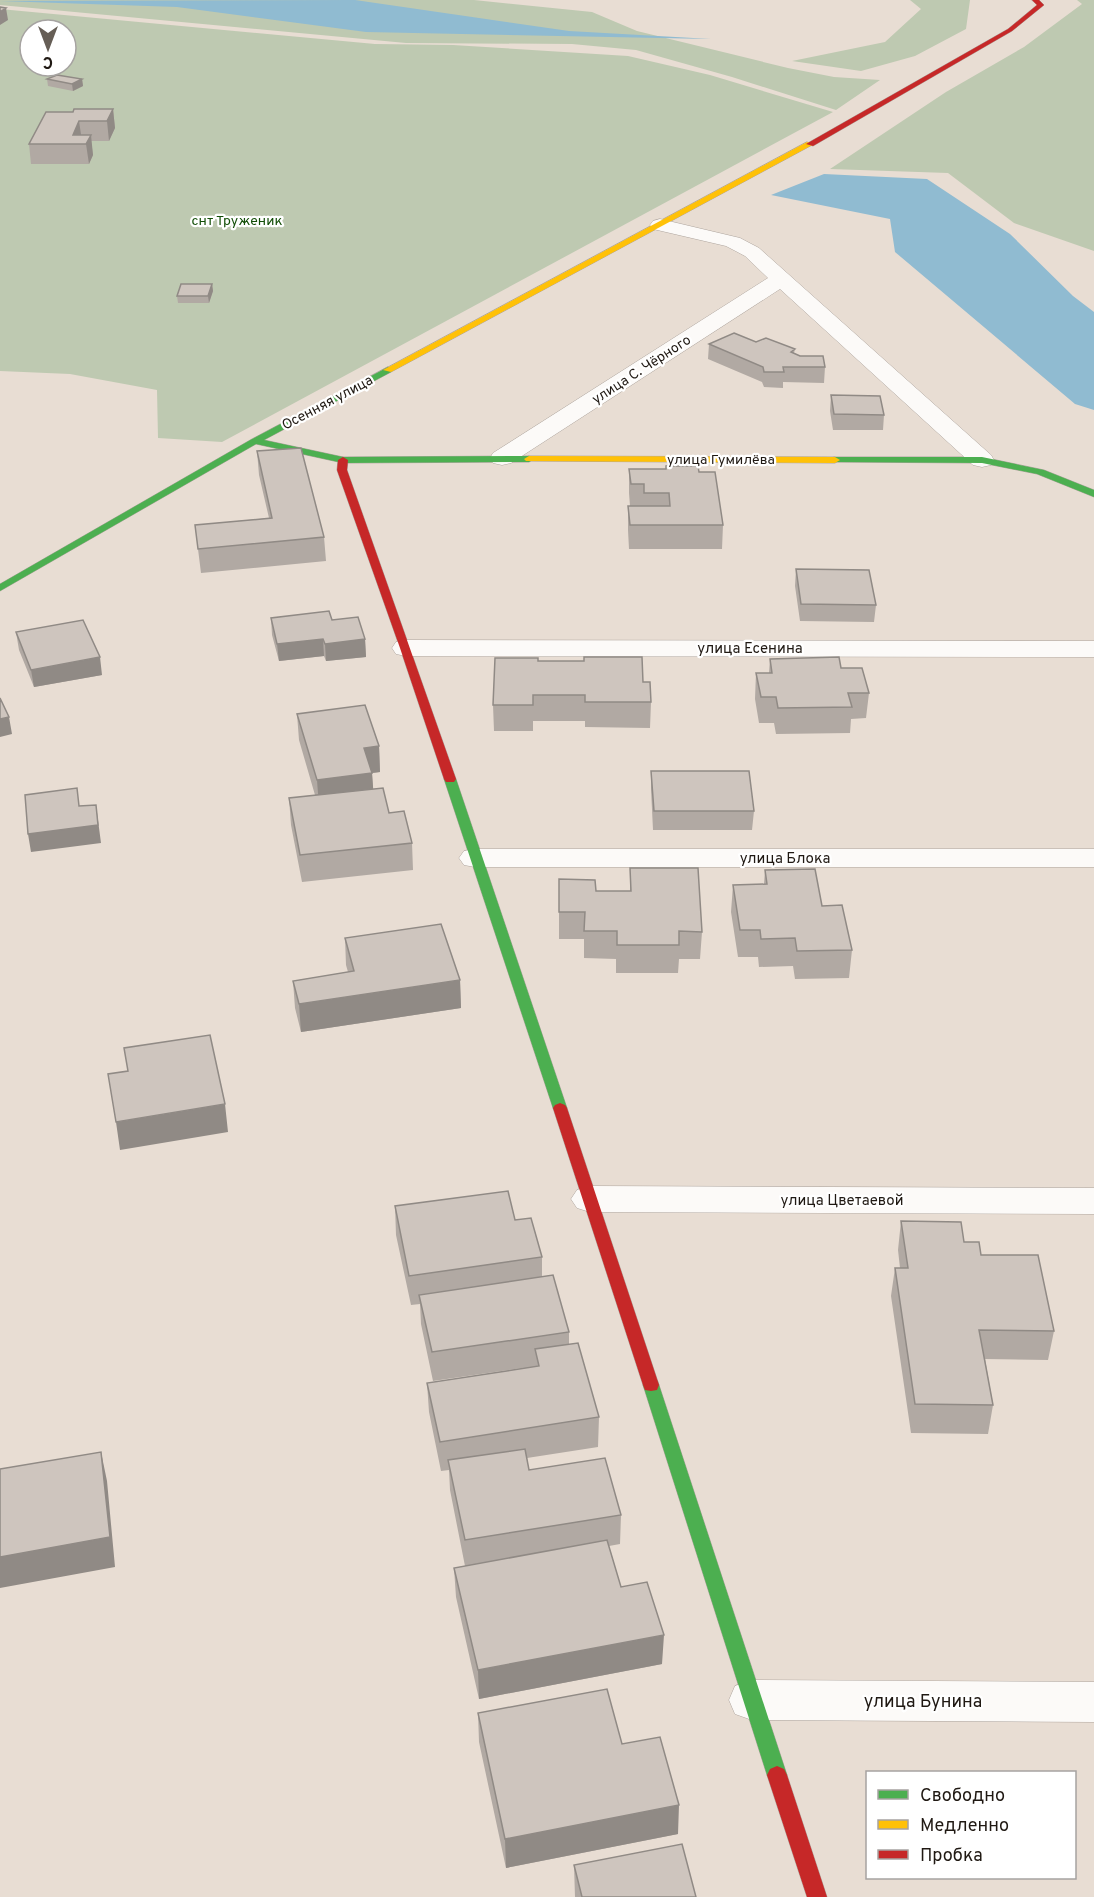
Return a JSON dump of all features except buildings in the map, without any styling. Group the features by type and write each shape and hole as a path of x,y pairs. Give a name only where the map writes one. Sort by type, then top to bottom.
{"street":[{"name":"Осенняя улица","path":"0,588 255,441 820,138 1010,30 1041,5 1035,0"},
{"path":"660,225 733,242 752,252 982,460"},
{"name":"улица С. Чёрного","path":"502,458 781,279"},
{"name":"улица Гумилёва","path":"255,441 343,460 376,458 982,460 1040,472 1094,494"},
{"path":"343,460 342,470 406,648 590,1198 817,1897"},
{"name":"улица Есенина","path":"406,648 1094,649"},
{"name":"улица Блока","path":"475,858 1094,858"},
{"name":"улица Цветаевой","path":"590,1198 1094,1201"},
{"name":"улица Бунина","path":"752,1700 1094,1702"}],"green space":[{"path":"0,0 474,0 592,12 637,31 788,68 834,77 880,80 836,110 636,50 572,44 406,43 0,5"},
{"path":"910,0 970,0 966,29 915,56 861,71 792,61 885,42 921,9"},
{"path":"1077,0 1094,0 1094,251 1014,223 948,173 830,169 946,92 1024,47 1082,4"},
{"name":"снт Труженик","path":"0,9 375,44 453,45 628,56 710,75 833,112 222,442 158,438 157,390 70,374 0,371"}],"water":[{"path":"355,0 569,31 711,39 366,32 177,7 0,1"},
{"path":"824,174 927,179 1010,234 1073,296 1094,312 1094,410 1075,404 895,252 890,219 771,195"}],"traffic: fast":[{"path":"0,588 255,441 388,370"},
{"path":"255,441 343,460 529,459"},
{"path":"835,460 982,460 1040,472 1094,494"},
{"path":"450,779 560,1108"},
{"path":"651,1385 777,1775"}],"traffic: slow":[{"path":"388,370 810,144"},
{"path":"529,459 835,460"}],"traffic: jam":[{"path":"810,144 1010,30 1041,5 1035,0"},
{"path":"343,460 342,470 450,779"},
{"path":"560,1108 651,1385"},
{"path":"777,1775 817,1897"}]}
